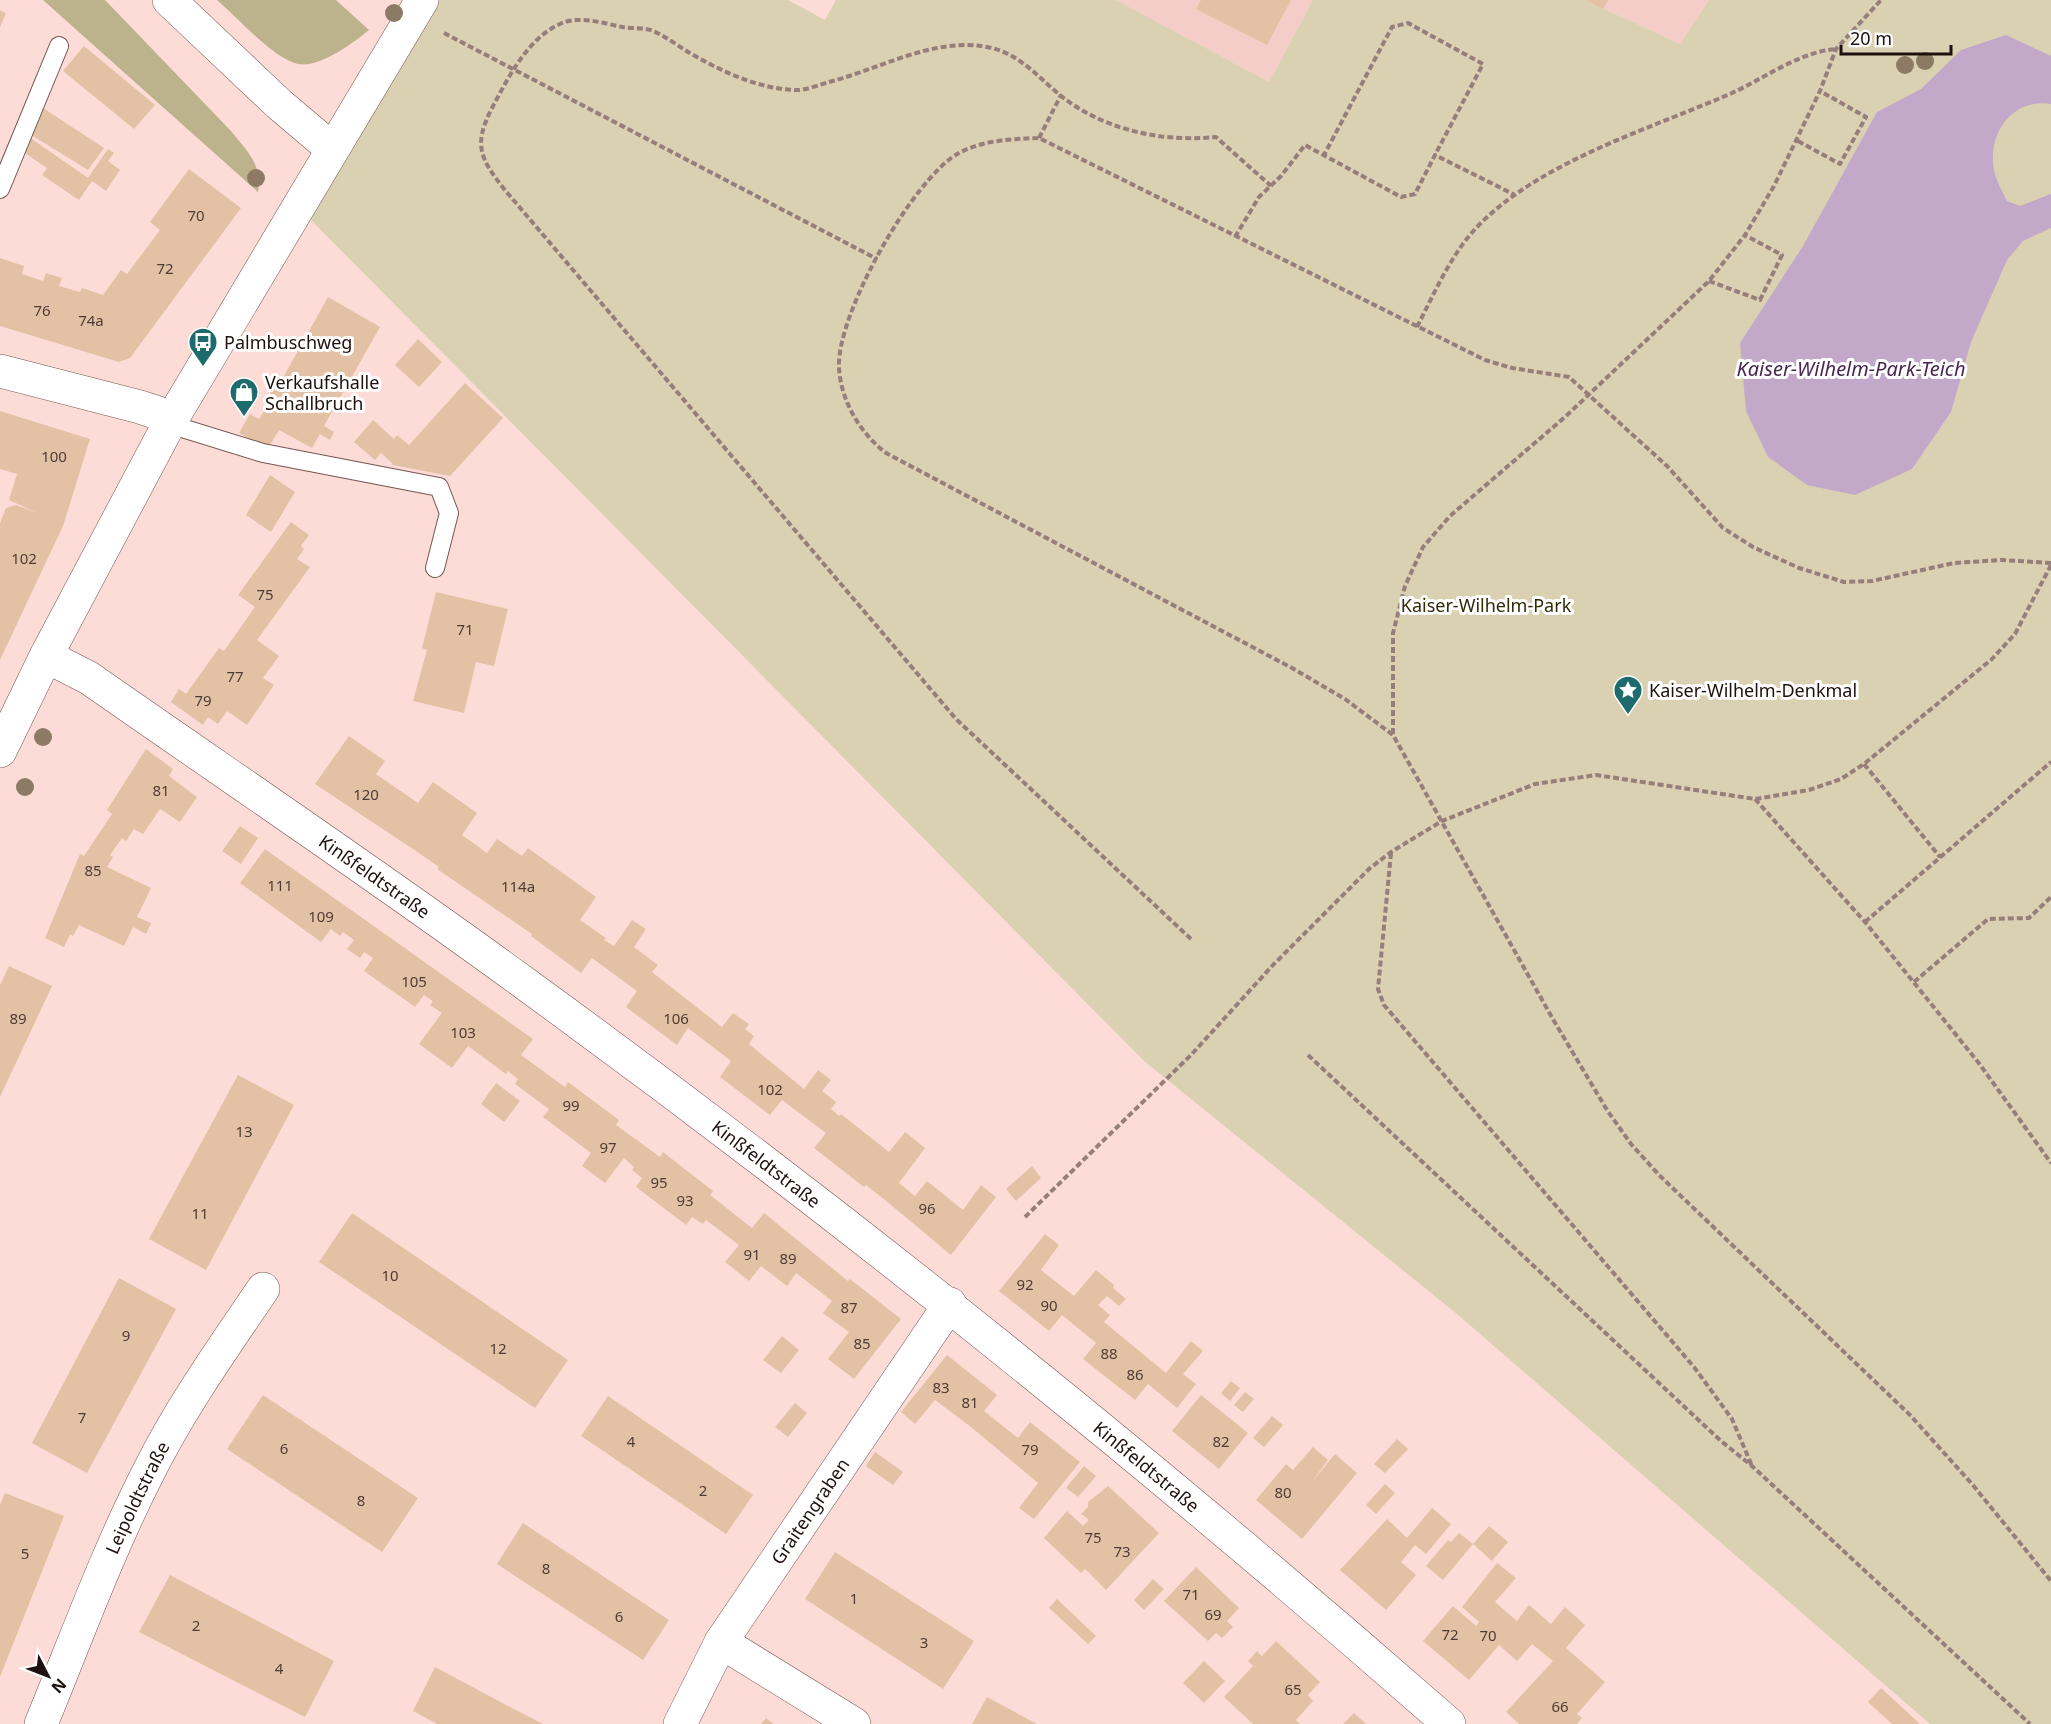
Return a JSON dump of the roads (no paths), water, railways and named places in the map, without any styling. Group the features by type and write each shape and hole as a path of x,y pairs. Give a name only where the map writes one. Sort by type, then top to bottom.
{"street":[{"path":"169,0 279,104 332,148"},
{"path":"0,752 45,656 171,421 332,148 418,8"},
{"path":"0,371 140,407 171,421"},
{"name":"Kinßfeldtstraße","path":"45,656 89,678 527,984 950,1304 1321,1611 1449,1724"},
{"name":"Leipoldtstraße","path":"41,1724 123,1526 149,1470 180,1414 263,1289"},
{"name":"Graitengraben","path":"680,1724 721,1642 950,1304"},
{"path":"721,1642 854,1724"}],"lane":[{"path":"0,189 59,46"},
{"path":"171,421 263,453 439,487 448,513 435,568"}],"water":[{"name":"Kaiser-Wilhelm-Park-Teich","path":"2006,35 2051,56 2051,104 2025,107 2005,121 1994,144 1994,170 2007,201 2020,206 2051,194 2051,228 2023,241 2007,260 1971,342 1951,412 1912,469 1855,495 1807,485 1768,457 1746,411 1740,343 1803,246 1877,112 1921,89 1961,50"}],"place":[{"name":"Palmbuschweg","path":"203,368"},
{"name":"Verkaufshalle Schallbruch","path":"244,418"},
{"name":"Kaiser-Wilhelm-Denkmal","path":"1628,716"}],"park label":[{"name":"Kaiser-Wilhelm-Park","path":"1486,605"}]}
